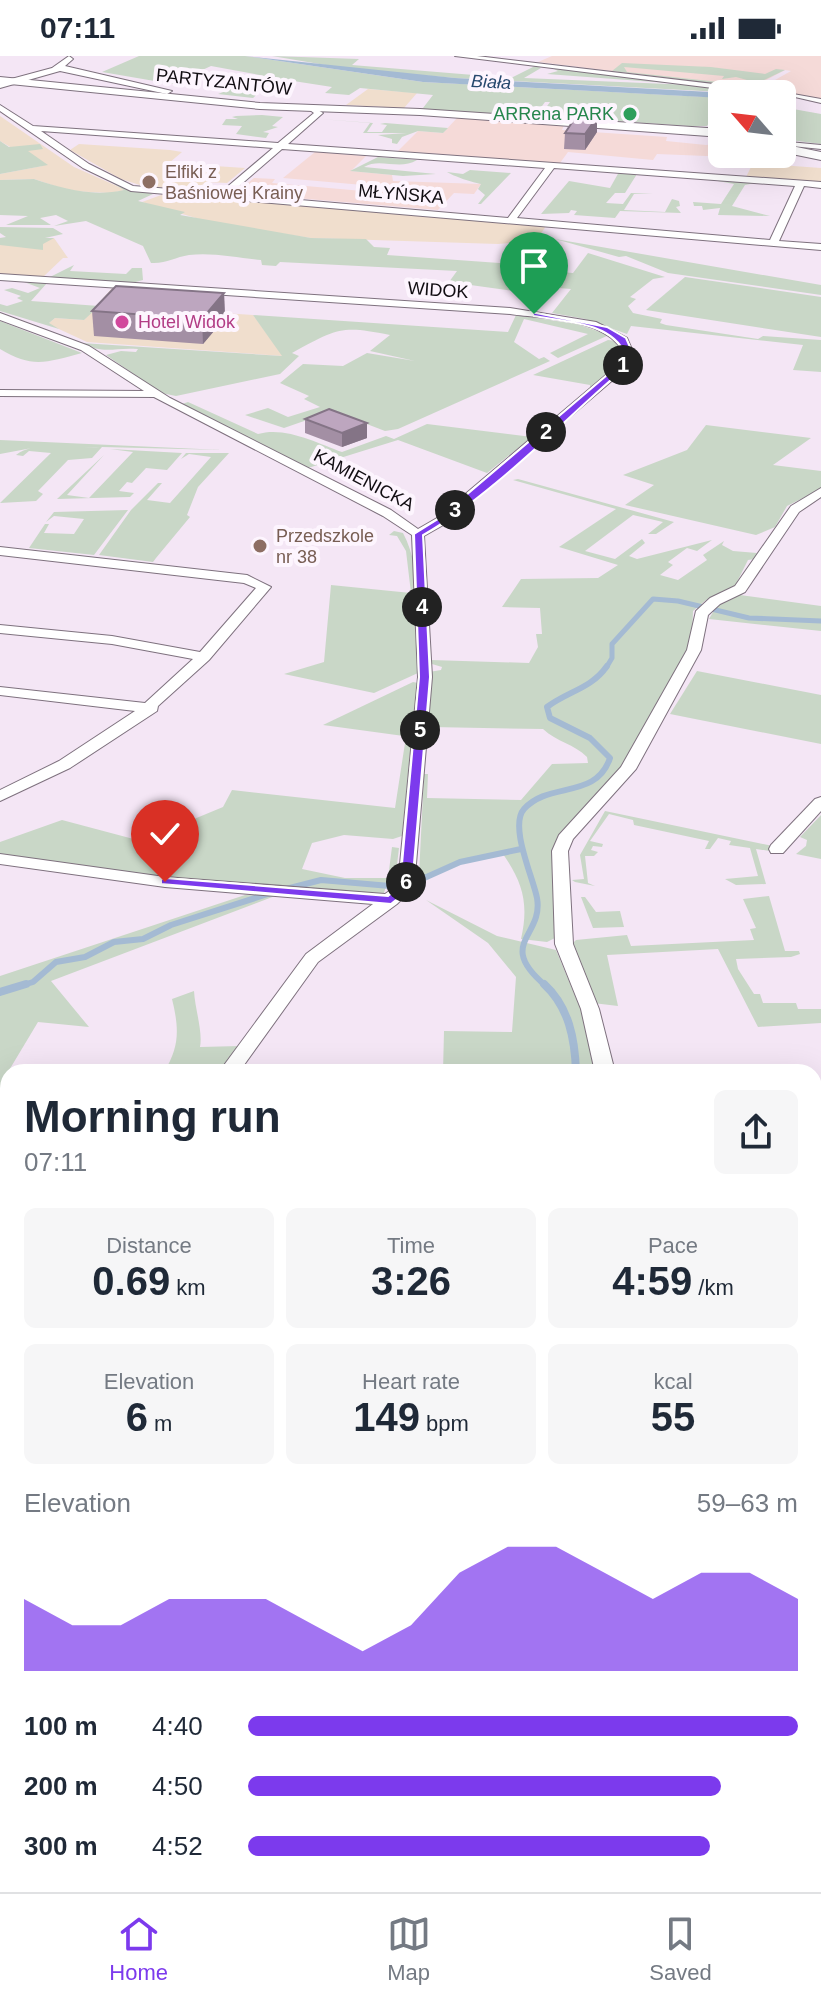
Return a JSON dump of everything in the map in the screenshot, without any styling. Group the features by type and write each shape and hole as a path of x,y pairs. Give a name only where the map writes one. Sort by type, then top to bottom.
{"main road":[{"name":"PARTYZANTÓW","path":"8,79 349,109"},
{"name":"PARTYZANTÓW","path":"8,79 311,108 575,122 708,135"},
{"path":"796,148 821,152"}],"street":[{"path":"8,79 58,67 73,56"},
{"path":"459,56 708,85"},
{"name":"PARTYZANTÓW","path":"8,79 58,67 167,91"},
{"path":"796,97 821,101"},
{"name":"MŁYŃSKA","path":"0,107 86,166 127,187 821,247"},
{"path":"222,196 319,113 311,108"},
{"path":"30,128 821,185"},
{"path":"511,220 551,166"},
{"path":"774,241 801,183"},
{"name":"WIDOK","path":"0,277 510,311 592,324 623,340 629,354 617,371 441,521 418,534"},
{"name":"KAMIENICKA","path":"0,316 85,348 161,397 375,506 418,534 425,677 406,887 391,900"},
{"path":"0,393 161,397"},
{"path":"603,1064 590,1009 564,944 560,851 565,838 628,769 694,650 706,609 740,589 795,509 821,492"},
{"path":"0,551 247,579 263,584 263,590 204,657 152,708 52,770 0,796"},
{"path":"0,629 112,640 204,657"},
{"path":"0,691 152,708"},
{"path":"777,849 821,802"},
{"path":"0,859 165,882 391,900"},
{"path":"235,1064 301,970 324,948 391,900"}],"shaded area":[{"path":"552,56 821,56 821,99 796,95 796,80 775,80 791,71 785,70 766,80 708,80 708,83 538,62"},
{"path":"368,89 417,93 404,108 346,105"},
{"path":"0,116 74,167 126,190 110,193 70,191 34,179 0,180 0,174 42,166 0,141"},
{"path":"457,118 564,125 562,130 667,137 666,141 708,145 708,156 657,154 653,160 568,152 560,163 398,151 418,131 443,133"},
{"path":"79,144 170,150 182,152 169,163 245,168 227,183 206,182 195,190 143,186 121,179 70,150"},
{"path":"315,152 366,156 351,171 392,175 393,181 481,184 474,194 454,193 438,210 235,193 254,178 275,179 272,183 374,192 386,187 283,178"},
{"path":"750,168 821,168 821,182 746,177"},
{"path":"164,194 546,226 536,241 498,244 311,238 216,224 142,202"},
{"path":"54,238 68,258 63,258 43,277 0,274 0,243"},
{"path":"113,287 163,309 253,315 283,356 87,342 48,324 55,318 84,320"}],"green space":[{"path":"139,56 245,56 423,82 708,97 708,124 689,126 540,116 550,102 545,102 534,117 417,109 423,108 433,95 360,88 349,95 325,93 332,87 274,78 253,98 218,94 265,76 211,66 172,84 102,72"},
{"path":"272,56 359,59 352,65 511,78 535,66 541,68 524,78 692,85 708,87 708,91 455,78 349,69"},
{"path":"622,63 711,67 765,74 776,69 785,70 764,80 747,80 624,67 627,72 708,83 612,71"},
{"path":"554,69 681,84 547,74 558,71"},
{"path":"796,110 821,114 821,144 796,141"},
{"path":"236,116 283,117 272,126 278,127 263,132 269,133 266,138 236,134 242,126 222,125 226,119 238,119 232,117"},
{"path":"320,119 373,123 367,132 382,132 387,125 380,124 385,123 448,128 443,133 418,131 402,137 397,144 378,135 407,133 363,133 370,123"},
{"path":"0,141 9,147 40,144 43,149 28,151 48,165 0,174"},
{"path":"378,157 417,160 364,167 436,174 403,176 350,171"},
{"path":"470,170 511,173 478,204 485,195 478,189 481,184 447,172 463,174"},
{"path":"619,172 637,174 625,193 615,193 606,203 623,204 631,193 653,194 634,194 624,210 665,212 672,199 679,201 680,206 676,207 681,213 620,211 615,218 574,215 577,211 571,210 569,213 541,214 569,181 610,188"},
{"path":"34,179 79,191 101,193 124,190 109,181 153,194 138,201 185,212 180,215 311,238 366,239 374,247 390,248 387,255 512,264 511,268 573,273 588,253 665,277 653,279 630,297 636,299 628,306 633,313 662,319 660,323 666,325 758,339 763,336 821,340 821,372 793,370 803,345 631,326 627,334 585,319 552,313 571,289 546,287 514,291 449,282 457,271 280,262 276,266 262,265 261,260 216,255 189,255 151,263 143,246 86,221 54,226 68,221 56,215 40,218 51,225 6,225 28,216 0,215 0,180"},
{"path":"707,179 755,183 745,185 732,206 770,216 718,215 720,208 703,210 702,206 694,206 693,202 721,204 734,184"},
{"path":"0,227 53,228 63,234 45,238 54,238 43,244 43,250 0,245 0,238 6,237 0,233"},
{"path":"555,239 821,285 821,295 668,273 626,256 619,257"},
{"path":"74,265 70,271 126,274 132,268 142,268 143,280 132,283 48,278"},
{"path":"685,277 821,297 821,337 646,310"},
{"path":"24,282 47,283 31,301 99,306 84,320 55,318 49,323 59,329 0,311 0,304 7,306 23,301 17,298 21,296 4,290 12,288 28,293 40,288"},
{"path":"253,315 508,332 516,315 577,324 609,335 558,358 550,353 588,334 524,319 514,342 539,359 544,357 550,361 398,429 385,431 333,411 284,428 245,415 268,408 288,417 320,407 304,399 309,396 280,383 303,364 343,366 367,353 415,361 370,351 390,335 361,330 340,331 292,353 299,356 280,374 176,396 161,393 106,355 121,351 136,352 138,349 103,350 81,343 282,356"},
{"path":"0,321 82,353 40,362 22,359 0,349"},
{"path":"608,340 617,341 624,354 617,366 590,388 590,385 533,375"},
{"path":"188,402 258,434 290,434 342,452 386,436 394,439 427,424 532,437 487,473 398,440 308,468 182,404"},
{"path":"706,425 811,438 773,465 821,471 821,489 787,506 775,527 756,535 625,505 654,485 623,475 687,450"},
{"path":"0,440 222,450 102,447 92,458 68,460 38,491 43,494 36,501 0,503 51,453 29,451 23,456 16,455 32,448 0,454"},
{"path":"110,449 182,453 167,470 146,468 132,483 127,482 119,491 134,493 130,497 57,499 104,455 67,495 89,498 133,452"},
{"path":"186,453 229,453 198,487 187,515 190,517 153,562 99,555 131,510 158,483 162,483 147,500 170,503 211,457 189,454 181,459"},
{"path":"513,480 674,522 656,534 648,534 663,522 633,515 585,551 615,559 642,539 645,543 629,556 637,559 712,540 697,551 687,548 668,562 673,565 660,575 678,580 707,560 703,555 724,541 722,545 733,551 757,553 755,559 748,560 733,590 706,600 693,611 692,640 623,768 554,850 555,938 547,942 521,939 524,904 520,884 503,854 461,863 427,878 419,875 424,774 428,774 427,798 521,800 552,764 588,763 582,753 543,729 431,727 430,747 425,747 429,672 441,670 442,667 432,664 431,660 529,663 538,647 536,634 542,634 540,608 502,607 521,579 598,578 618,565 559,547 616,509"},
{"path":"128,510 94,555 29,548 45,524 49,524 44,533 74,534 84,519 54,516 46,522 54,512"},
{"path":"394,531 403,533 414,565 418,602 418,673 374,693 284,674 324,662 331,585 411,593 406,551 397,536 389,535"},
{"path":"740,595 821,606 821,631 709,619 717,605"},
{"path":"697,671 821,695 821,744 670,714"},
{"path":"413,682 418,683 411,737 323,725"},
{"path":"405,743 411,743 402,836 393,839 344,835 312,843 302,869 345,878 388,878 392,847 399,848 395,881 387,882 384,893 307,890 142,875 0,855 0,842 62,820 141,841 223,807 232,790 395,808"},
{"path":"605,811 773,846 770,851 756,849 766,884 736,885 725,879 758,876 750,848 729,845 731,841 718,838 710,849 705,849 709,841 634,825 633,820 609,814 590,841 603,844 602,847 593,846 591,850 598,852 594,856 585,856 588,883 595,886 575,882 572,880 584,879 580,855"},
{"path":"821,815 821,859 796,854 806,846 807,840 800,837"},
{"path":"245,895 275,896 51,981 89,1027 38,1022 13,1064 0,1064 0,976"},
{"path":"769,896 785,951 799,951 800,954 736,959 738,969 754,994 760,994 763,1003 796,1003 798,1009 821,1009 821,1023 758,1027 718,949 607,955 618,1006 593,1003 572,944 576,940 627,935 631,946 754,940 750,929 756,928 743,899"},
{"path":"581,897 585,897 596,912 620,911 624,927 593,928"},
{"path":"426,900 497,936 556,950 581,1010 594,1064 443,1064 444,1031 512,1032 516,977 488,943"},
{"path":"194,991 200,1047 240,1046 226,1064 168,1064 177,1037 172,999"}],"water":[{"name":"Biała","path":"245,56 455,78 708,92 708,97 423,82"}],"building":[{"path":"577,115 597,117 585,134 565,133"},
{"path":"116,286 224,293 202,319 92,311"},
{"path":"329,409 367,423 342,433 305,419"}],"waterway":[{"path":"606,668 612,658 612,644 653,599 678,601 749,618 821,621"},
{"path":"575,1064 565,1013 553,993 524,960 525,940 534,922 537,898 519,827 524,809 534,800 583,785 603,771 610,758 590,738 550,718 547,707 587,685 607,666"},
{"path":"422,879 460,862 521,849"},
{"path":"286,889 321,880 390,886"},
{"path":"20,986 33,982 56,962 85,957 114,942 143,939 171,925 274,892"},
{"path":"0,992 26,984"}],"place":[{"name":"ARRena PARK","path":"630,114"},
{"name":"Elfiki z Baśniowej Krainy","path":"149,182"},
{"name":"Hotel Widok","path":"122,322"},
{"name":"Przedszkole nr 38","path":"260,546"}],"route":[{"path":"165,882 391,900 406,887 425,677 418,534 441,521 495,476 617,371 629,354 627,344 604,328 534,314"}]}
